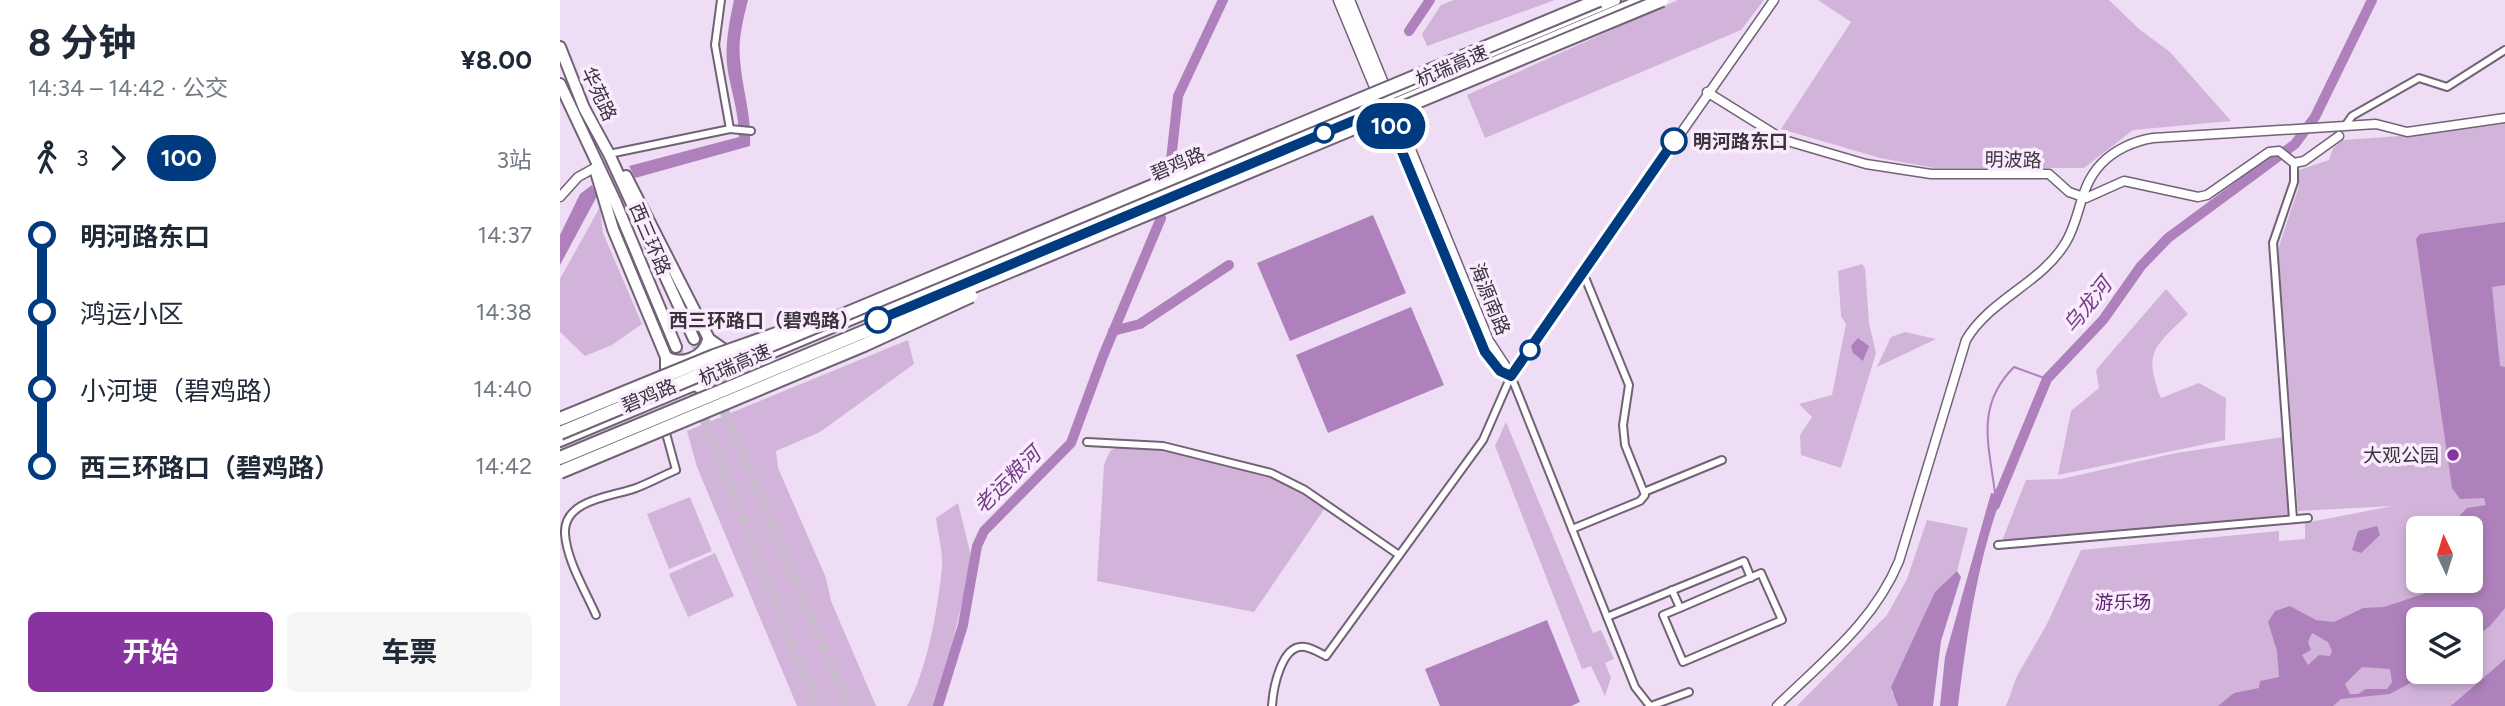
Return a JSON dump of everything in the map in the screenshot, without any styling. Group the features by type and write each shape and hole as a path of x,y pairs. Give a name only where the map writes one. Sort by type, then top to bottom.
{"highway":[{"name":"杭瑞高速","path":"560,433 1599,0"},
{"name":"杭瑞高速","path":"560,458 1662,0"},
{"path":"560,472 864,345 1150,213"},
{"path":"560,419 714,356 895,293"}],"main road":[{"name":"海源南路","path":"1339,0 1387,101"},
{"name":"海源南路","path":"1349,0 1485,352 1500,371 1511,376"},
{"name":"碧鸡路","path":"560,452 1387,101 1615,0"},
{"name":"碧鸡路","path":"560,441 1387,101 1642,0"},
{"name":"华苑路","path":"560,47 584,108 609,154"},
{"name":"华苑路","path":"560,84 597,167"},
{"path":"609,154 646,212 709,339 723,350 751,361"},
{"name":"西三环路","path":"609,154 694,339"},
{"path":"597,167 613,229 666,357 674,368 705,391 709,339"},
{"name":"西三环路","path":"597,167 676,347"},
{"path":"666,357 678,362 697,355 703,352 709,339"},
{"path":"661,398 666,385 666,357"}],"street":[{"path":"720,0 715,45 733,130"},
{"path":"1272,706 1277,674 1282,664 1299,648 1306,647 1326,656 1483,440 1511,376 1584,275 1707,92 1774,0"},
{"path":"2345,126 2362,110 2413,81 2426,79 2447,87 2505,50"},
{"name":"明波路","path":"1707,92 1798,147 1899,171 2049,174 2069,192 2081,197"},
{"path":"1777,706 1849,637 1885,593 1899,561 1966,340 1982,318 2058,253 2071,232 2090,177 2101,163 2144,139 2345,126 2386,125 2407,132 2505,118"},
{"path":"609,154 733,130 751,131"},
{"path":"2291,162 2304,161 2339,136"},
{"path":"2081,197 2097,194 2124,181 2201,196 2269,152 2279,151 2291,162 2294,182 2273,243 2293,519"},
{"path":"560,197 578,177 597,167"},
{"path":"1584,275 1629,385 1623,425 1625,445 1644,492"},
{"path":"1511,376 1635,687 1651,706 1689,692"},
{"path":"596,615 567,546 566,522 576,508 615,492 634,489 676,470 659,411"},
{"path":"1087,442 1164,446 1271,473 1289,480 1399,555"},
{"path":"1572,529 1640,501 1644,492 1721,460"},
{"path":"1998,545 2308,518"},
{"path":"1607,617 1744,561 1751,578"},
{"path":"1762,573 1782,620 1683,662 1663,615 1680,608 1762,573"},
{"path":"1672,590 1680,608"}],"green space":[{"path":"1454,0 1555,0 1427,46 1422,34 1441,5"},
{"path":"1678,0 1764,0 1741,30 1485,138 1467,95"},
{"path":"1818,0 2109,0 2139,29 2170,52 2231,121 2133,130 2084,168 1934,168 1880,158 1781,129 1851,22"},
{"name":"大观公园","path":"2505,122 2505,659 2483,678 2483,607 2406,607 2406,684 2476,684 2450,706 2006,706 2017,676 2047,624 2081,550 2279,531 2279,541 2305,539 2305,523 2393,506 2298,511 2278,249 2299,186 2299,170 2329,160 2333,148 2343,140 2400,136"},
{"path":"600,207 603,233 642,324 612,345 585,356 560,332 560,279"},
{"path":"1862,264 1865,268 1869,323 1876,353 1841,468 1801,455 1800,435 1812,417 1799,404 1832,395 1846,324 1841,316 1838,271"},
{"path":"2166,289 2188,314 2155,350 2153,369 2161,398 2199,383 2226,398 2225,440 2058,475 2071,411 2099,388 2096,370"},
{"path":"1905,332 1936,339 1877,367 1891,337"},
{"path":"908,340 914,364 820,432 776,451 778,468 826,578 831,601 876,706 797,706 697,467 687,431"},
{"path":"1506,422 1593,633 1601,630 1614,659 1605,663 1611,678 1605,696 1591,666 1582,669 1495,446"},
{"path":"2284,437 2290,515 2002,541 2026,480 2061,479 2176,453"},
{"path":"1121,445 1186,453 1257,470 1295,485 1325,508 1254,612 1097,581 1104,465 1110,451"},
{"path":"690,497 712,551 669,569 647,514"},
{"path":"958,503 972,560 942,687 933,706 907,706 926,657 938,601 942,561 936,518"},
{"path":"1927,520 1968,528 1957,571 1935,593 1892,692 1898,700 1898,706 1797,706 1887,615 1907,579"},
{"path":"715,553 734,596 688,617 669,574"}],"shaded area":[{"path":"734,0 748,0 741,30 740,52 750,124 750,146 635,178 629,166 739,137 727,54"},
{"path":"592,185 597,196 560,265 560,235 580,194"},
{"path":"1373,215 1406,293 1290,341 1257,263"},
{"path":"2505,222 2505,285 2492,287 2500,366 2505,367 2505,608 2483,631 2483,607 2406,607 2406,684 2408,684 2390,694 2341,699 2333,706 2218,706 2234,693 2259,688 2260,681 2279,677 2277,651 2268,622 2275,611 2290,606 2316,620 2334,622 2363,608 2384,607 2426,593 2483,593 2483,516 2459,516 2467,508 2486,505 2484,498 2460,499 2452,488 2416,239 2420,234","holes":["2312,633 2328,642 2332,651 2330,656 2319,655 2308,665 2302,655 2311,650 2308,642","2362,667 2390,669 2392,682 2387,689 2366,689 2358,694 2350,694 2345,684"]},
{"path":"1411,307 1444,385 1328,433 1296,355"},
{"path":"1858,338 1869,346 1863,361 1853,353 1851,346"},
{"path":"1991,493 2002,495 1979,572 1958,706 1940,706 1945,657"},
{"path":"2377,526 2380,535 2361,553 2352,550 2358,531"},
{"path":"1957,571 1961,577 1941,641 1933,706 1898,706 1891,687 1935,592"},
{"path":"1547,620 1580,702 1571,706 1440,706 1425,669"},
{"path":"2505,659 2505,706 2450,706 2476,684 2483,684 2483,678"}],"waterway":[{"name":"老运粮河","path":"1170,169 1178,96 1223,0"},
{"name":"老运粮河","path":"1409,31 1430,0"},
{"name":"乌龙河","path":"1995,505 2047,379 2103,320 2141,266 2168,238 2295,144 2315,117 2372,0"},
{"name":"老运粮河","path":"938,706 963,625 977,546 984,531 1071,443 1103,356 1161,218"},
{"name":"老运粮河","path":"1113,331 1140,324 1229,265"},
{"path":"1995,493 1988,442 1989,411 1994,396 2014,367 2047,379"}],"tunnel":[{"path":"694,339 848,706"},
{"path":"676,347 816,706"}],"bus line":[{"name":"100","path":"878,320 1384,108 1485,352 1500,371 1511,376 1584,275 1674,141"}],"place":[{"name":"明河路东口","path":"1674,141"},
{"name":"西三环路口（碧鸡路）","path":"878,320"},
{"name":"大观公园","path":"2453,455"}],"park label":[{"name":"游乐场","path":"2123,602"}]}
